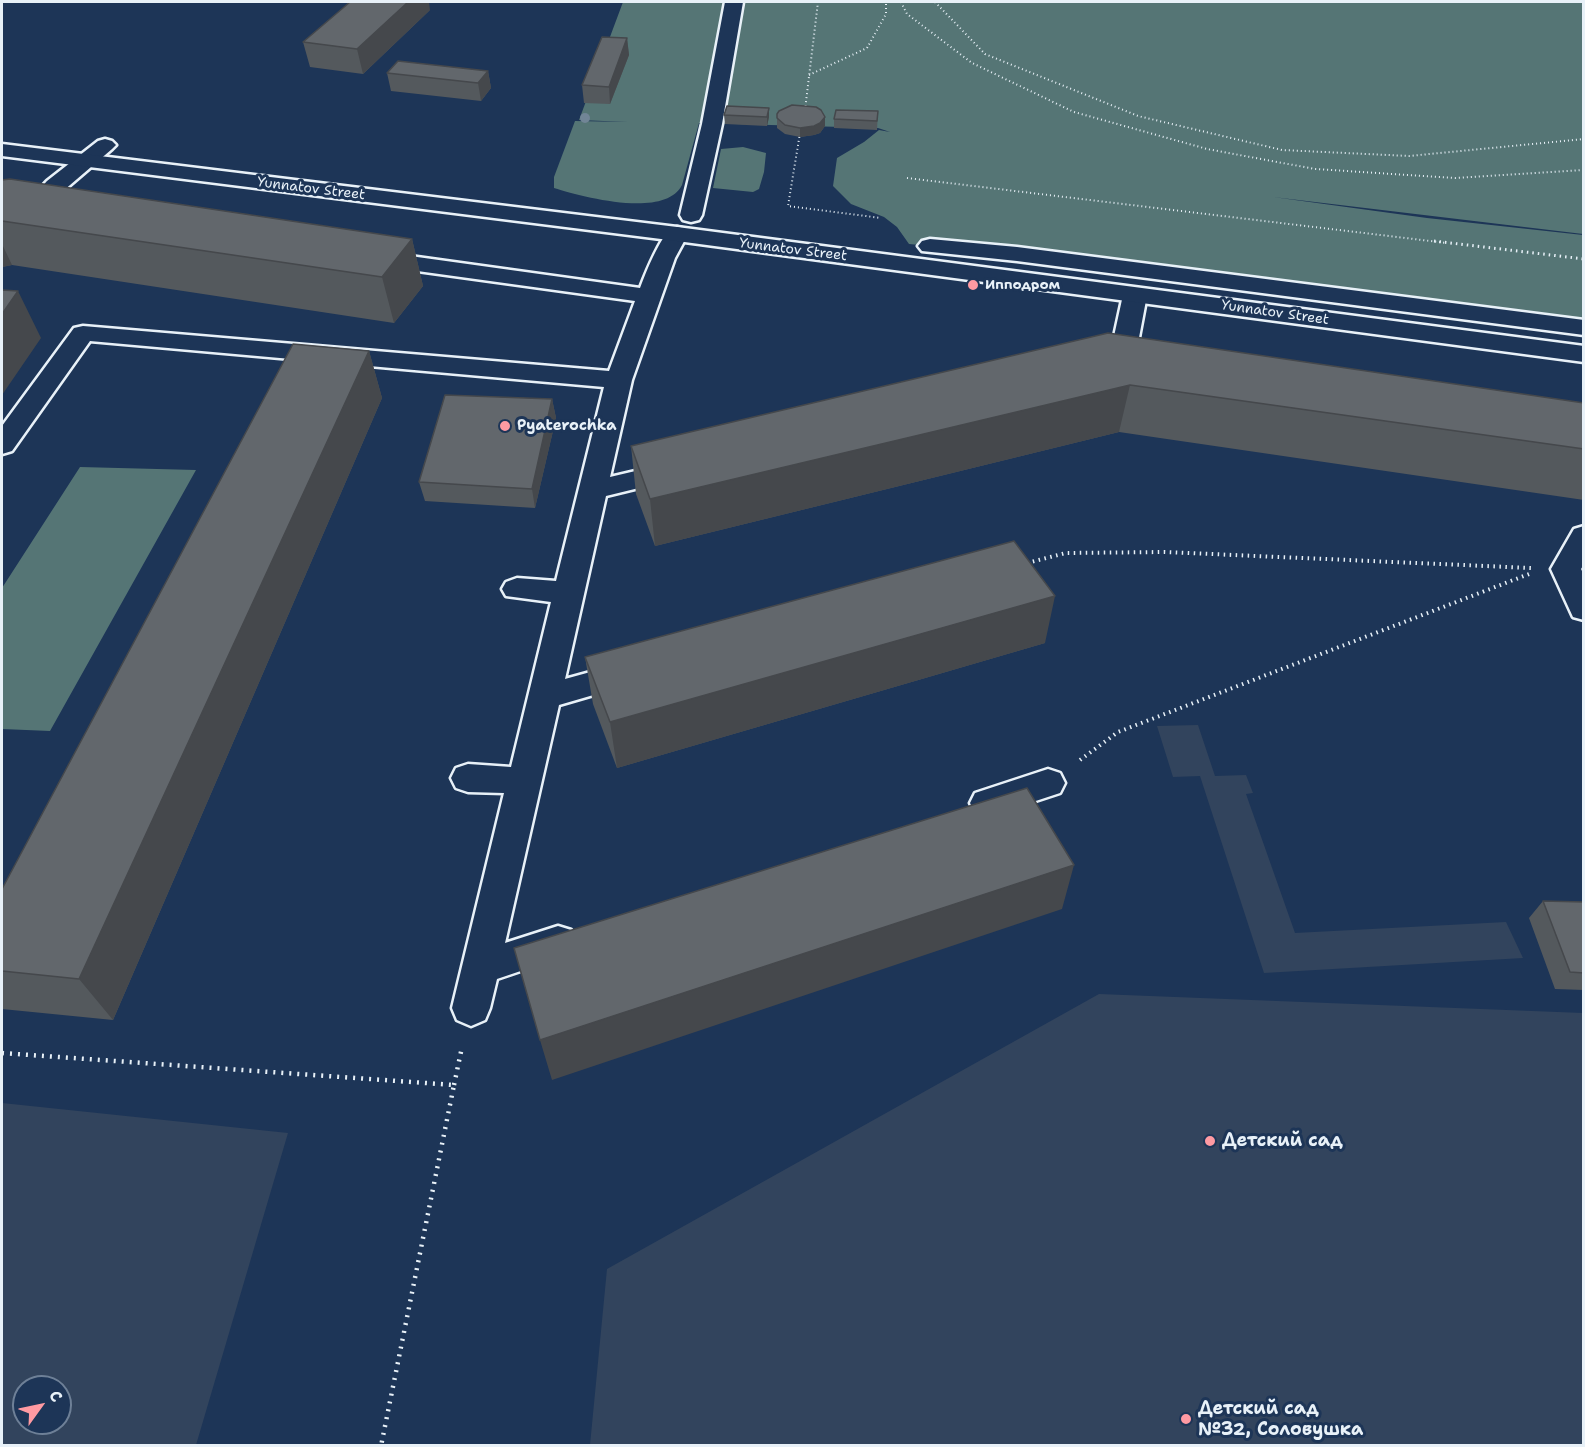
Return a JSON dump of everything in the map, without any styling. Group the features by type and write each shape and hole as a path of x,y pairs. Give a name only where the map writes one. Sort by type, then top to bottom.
{"main road":[{"path":"471,1008 619,380 663,258 684,225 712,124 734,2"},
{"name":"Yunnatov Street","path":"2,133 105,145 684,225 1136,295 1584,354"},
{"path":"31,211 55,186 105,145"},
{"name":"Yunnatov Street","path":"2,150 684,225 1017,254 1584,328"},
{"path":"2,216 31,211 54,214"},
{"path":"358,256 650,296"},
{"path":"1121,367 1136,295"},
{"path":"2,445 83,333 619,380"},
{"path":"290,384 307,352"},
{"path":"592,490 707,463"},
{"path":"1584,536 1566,569 1584,609"},
{"path":"517,589 568,593"},
{"path":"543,697 657,665"},
{"path":"468,778 524,781"},
{"path":"957,812 1048,783"},
{"path":"480,968 594,931"}],"path":[{"path":"804,114 818,2"},
{"path":"809,75 867,48 886,14 886,2"},
{"path":"901,2 907,14 972,63 1074,112 1207,149 1315,169 1443,177 1584,170"},
{"path":"935,2 985,54 1138,117 1282,150 1409,156 1584,139"},
{"path":"802,125 788,206 881,218"},
{"path":"907,178 1584,259"},
{"path":"1020,565 1066,553 1165,552 1542,569"},
{"path":"1048,783 1118,732 1531,573"},
{"path":"2,1053 454,1085 381,1446"}],"shaded area":[{"path":"1198,725 1215,776 1246,775 1253,793 1246,794 1295,933 1506,922 1523,958 1264,973 1200,776 1173,777 1157,726"},
{"name":"Детский сад","path":"1099,994 1583,1013 1583,1445 590,1445 607,1269"},
{"path":"2,1103 288,1133 196,1445 2,1445"}],"green space":[{"path":"623,2 1583,2 1583,234 1273,197 1427,218 1583,235 1583,328 1017,254 909,244 897,227 884,217 851,204 833,186 837,158 879,130 890,132 878,128 699,123 682,185 673,195 659,201 623,203 554,188 554,177 575,121 628,122 579,120"},
{"path":"743,147 766,153 759,189 753,192 713,188 721,149"},
{"path":"80,467 196,470 50,731 2,729 2,588"}],"building":[{"path":"350,2 408,2 357,49 303,42"},
{"path":"602,37 627,38 609,87 582,85"},
{"path":"398,61 488,71 478,83 387,73"},
{"path":"792,105 816,107 825,117 814,126 800,128 785,125 777,118 777,114"},
{"path":"727,106 769,108 767,117 724,115"},
{"path":"836,110 878,111 877,121 834,119"},
{"path":"10,179 412,239 382,277 2,221 2,180"},
{"path":"2,290 18,291 2,314"},
{"path":"1108,333 1584,403 1584,449 1130,385 650,499 631,446"},
{"path":"293,344 369,351 79,979 2,971 2,889"},
{"path":"445,395 552,399 532,489 419,482"},
{"path":"1014,541 1055,596 610,722 585,657"},
{"path":"1027,788 1074,865 540,1040 514,948"},
{"path":"1543,901 1584,902 1584,973 1570,972"}],"place":[{"name":"Ипподром","path":"973,285"},
{"name":"Pyaterochka","path":"505,426"},
{"name":"Детский сад","path":"1210,1141"},
{"name":"Детский сад №32, Соловушка","path":"1186,1419"}]}
